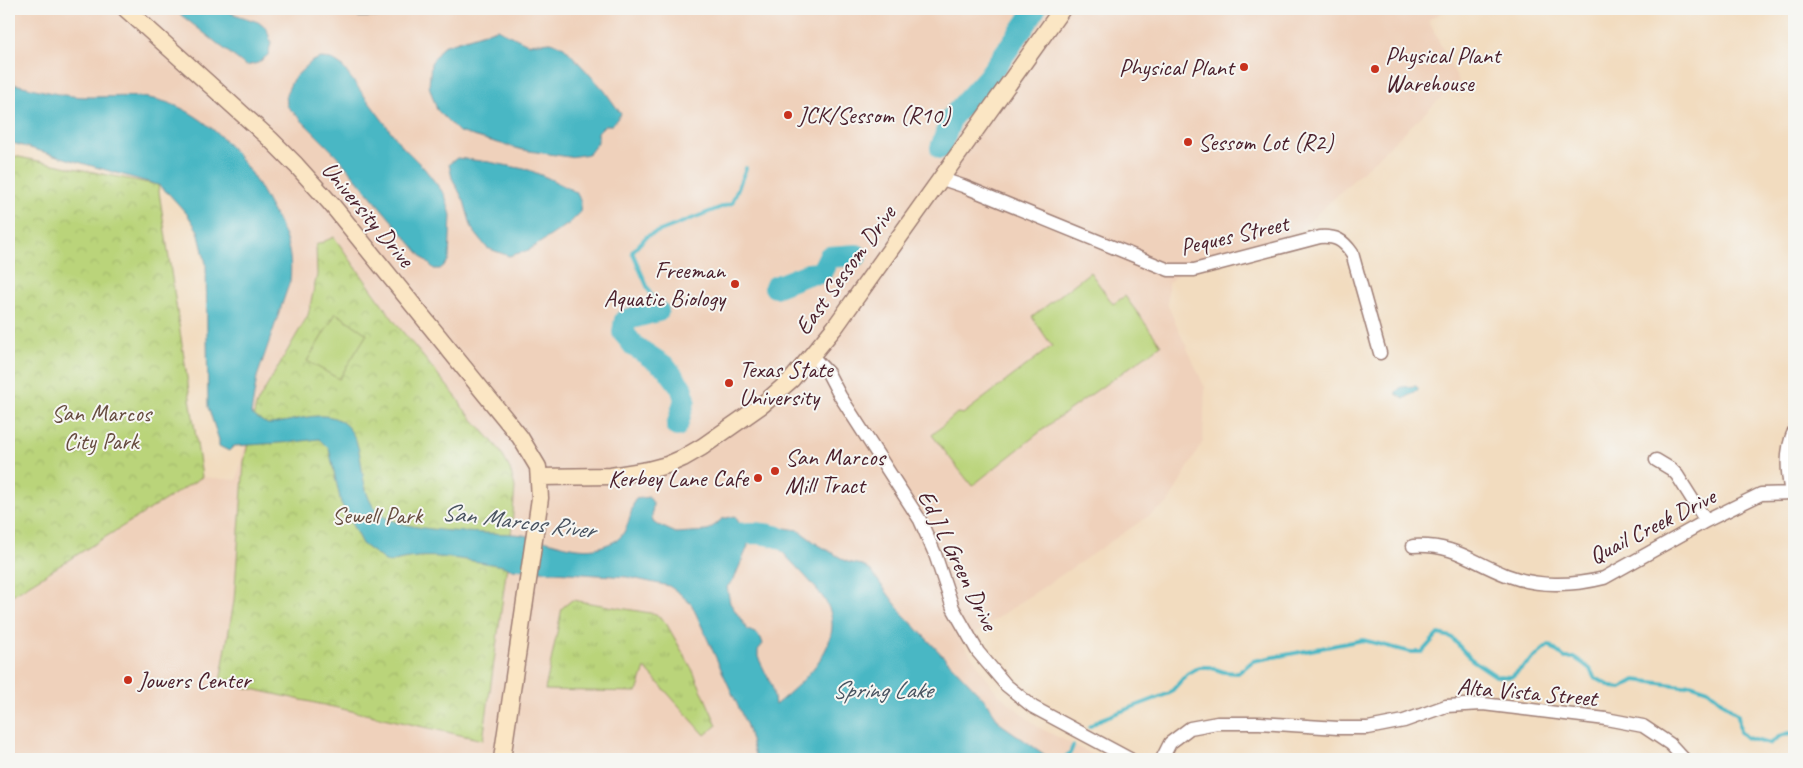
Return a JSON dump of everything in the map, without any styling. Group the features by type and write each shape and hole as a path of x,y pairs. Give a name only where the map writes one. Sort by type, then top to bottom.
{"main road":[{"name":"University Drive","path":"126,9 270,139 332,205 520,437 534,458 540,477"},
{"name":"East Sessom Drive","path":"540,477 611,476 648,470 682,458 762,404 792,379 835,327 1062,9"},
{"path":"502,759 538,516 540,477"}],"street":[{"name":"Peques Street","path":"942,179 1170,270 1194,270 1320,237 1336,237 1342,240 1352,253 1380,353"},
{"name":"Ed J L Green Drive","path":"812,356 828,373 840,396 920,520 935,554 953,608 978,652 1006,685 1033,707 1130,759"},
{"name":"Quail Creek Drive","path":"1413,546 1430,545 1449,549 1516,578 1547,584 1578,583 1604,578 1706,521 1761,494 1793,494 1787,463 1788,449 1794,431"},
{"path":"1656,460 1671,468 1677,475 1706,521"},
{"name":"Alta Vista Street","path":"1162,759 1170,743 1190,728 1216,723 1368,728 1404,721 1446,706 1483,704 1606,719 1643,726 1670,744 1684,759"}],"shaded area":[{"name":"Texas State University","path":"9,9 1448,9 1428,20 1459,81 1297,233 1186,266 1168,283 1168,306 1205,388 1203,441 1168,503 962,642 997,693 1038,727 1102,759 633,759 633,756 481,752 480,759 9,759 9,597 202,477 237,480 257,377 266,349 146,98 70,96 9,83"}],"green space":[{"name":"San Marcos City Park","path":"9,155 158,185 202,477 9,597"},
{"name":"Sewell Park","path":"334,237 398,326 458,399 462,407 499,449 510,469 515,487 512,526 483,740 220,682 234,601 244,462 256,405 308,315 317,275 316,245"},
{"path":"1090,272 1113,304 1125,296 1161,345 1055,420 972,486 932,435 957,413 963,414 1052,346 1032,317"},
{"path":"336,313 367,334 339,379 307,361"},
{"path":"572,600 656,614 666,623 692,669 717,725 705,735 645,668 637,692 545,690 562,608"}],"water":[{"path":"175,9 219,9 258,22 267,29 271,43 268,55 258,63 246,66"},
{"path":"321,9 412,9 381,17 359,17"},
{"path":"497,29 528,44 551,42 564,47 604,90 621,114 612,125 605,125 598,132 598,142 589,154 569,157 523,150 459,132 437,110 429,86 431,63 443,46"},
{"path":"321,58 331,59 342,66 401,145 424,168 445,195 451,215 449,259 440,269 434,269 424,259 337,156 287,106 286,94 293,79 312,61"},
{"name":"Spring Lake","path":"9,83 64,95 81,97 140,97 168,103 186,110 202,121 231,147 264,195 280,226 288,245 291,268 290,281 257,377 251,414 270,424 321,416 336,418 342,422 351,431 356,442 367,492 372,504 380,514 406,525 464,532 523,535 564,546 585,549 603,546 617,540 621,536 627,526 635,499 649,497 653,503 652,518 654,523 676,533 707,531 722,519 735,516 745,533 748,546 734,579 727,587 730,603 748,630 761,638 763,644 758,650 758,657 772,686 775,705 810,672 828,644 832,629 831,614 824,599 778,547 785,528 798,530 817,544 848,562 862,565 871,571 903,614 985,700 1001,724 1051,759 756,759 747,726 692,605 669,586 627,577 510,569 503,566 445,557 416,557 388,563 362,544 341,503 329,449 319,439 234,446 229,451 219,446 219,440 208,407 206,264 198,231 187,214 158,185 9,142"},
{"path":"457,158 529,170 548,178 576,192 581,201 580,213 570,223 529,250 509,256 487,248 472,229 464,201 452,178 449,164"},
{"path":"1416,386 1419,389 1404,399 1395,393 1401,387"}],"waterway":[{"path":"941,148 951,118 988,77 1035,9"},
{"path":"658,311 632,252 647,236 732,203 746,168"},
{"path":"775,287 808,274 821,273 829,257 857,255"},
{"path":"658,311 625,320 623,332 634,346 666,367 681,387 685,399 677,426"},
{"name":"San Marcos River","path":"716,544 735,534 761,534 781,538 805,555"},
{"path":"1089,727 1101,719 1170,693 1187,674 1199,667 1209,667 1224,672 1238,673 1253,661 1363,640 1410,652 1422,652 1438,634 1451,637 1471,659 1496,676 1511,677 1549,645 1565,658 1575,658 1590,669 1594,677 1612,687 1621,688 1635,680 1682,686 1690,684 1708,690 1738,715 1740,732 1747,738 1769,744 1780,736 1790,733"},
{"path":"1063,759 1070,753 1073,746"}],"place":[{"name":"Physical Plant","path":"1244,67"},
{"name":"Physical Plant Warehouse","path":"1375,69"},
{"name":"JCK/Sessom (R10)","path":"788,115"},
{"name":"Sessom Lot (R2)","path":"1188,142"},
{"name":"Freeman Aquatic Biology","path":"735,284"},
{"name":"Texas State University","path":"729,383"},
{"name":"San Marcos Mill Tract","path":"775,471"},
{"name":"Kerbey Lane Cafe","path":"758,478"},
{"name":"Jowers Center","path":"128,680"}]}
